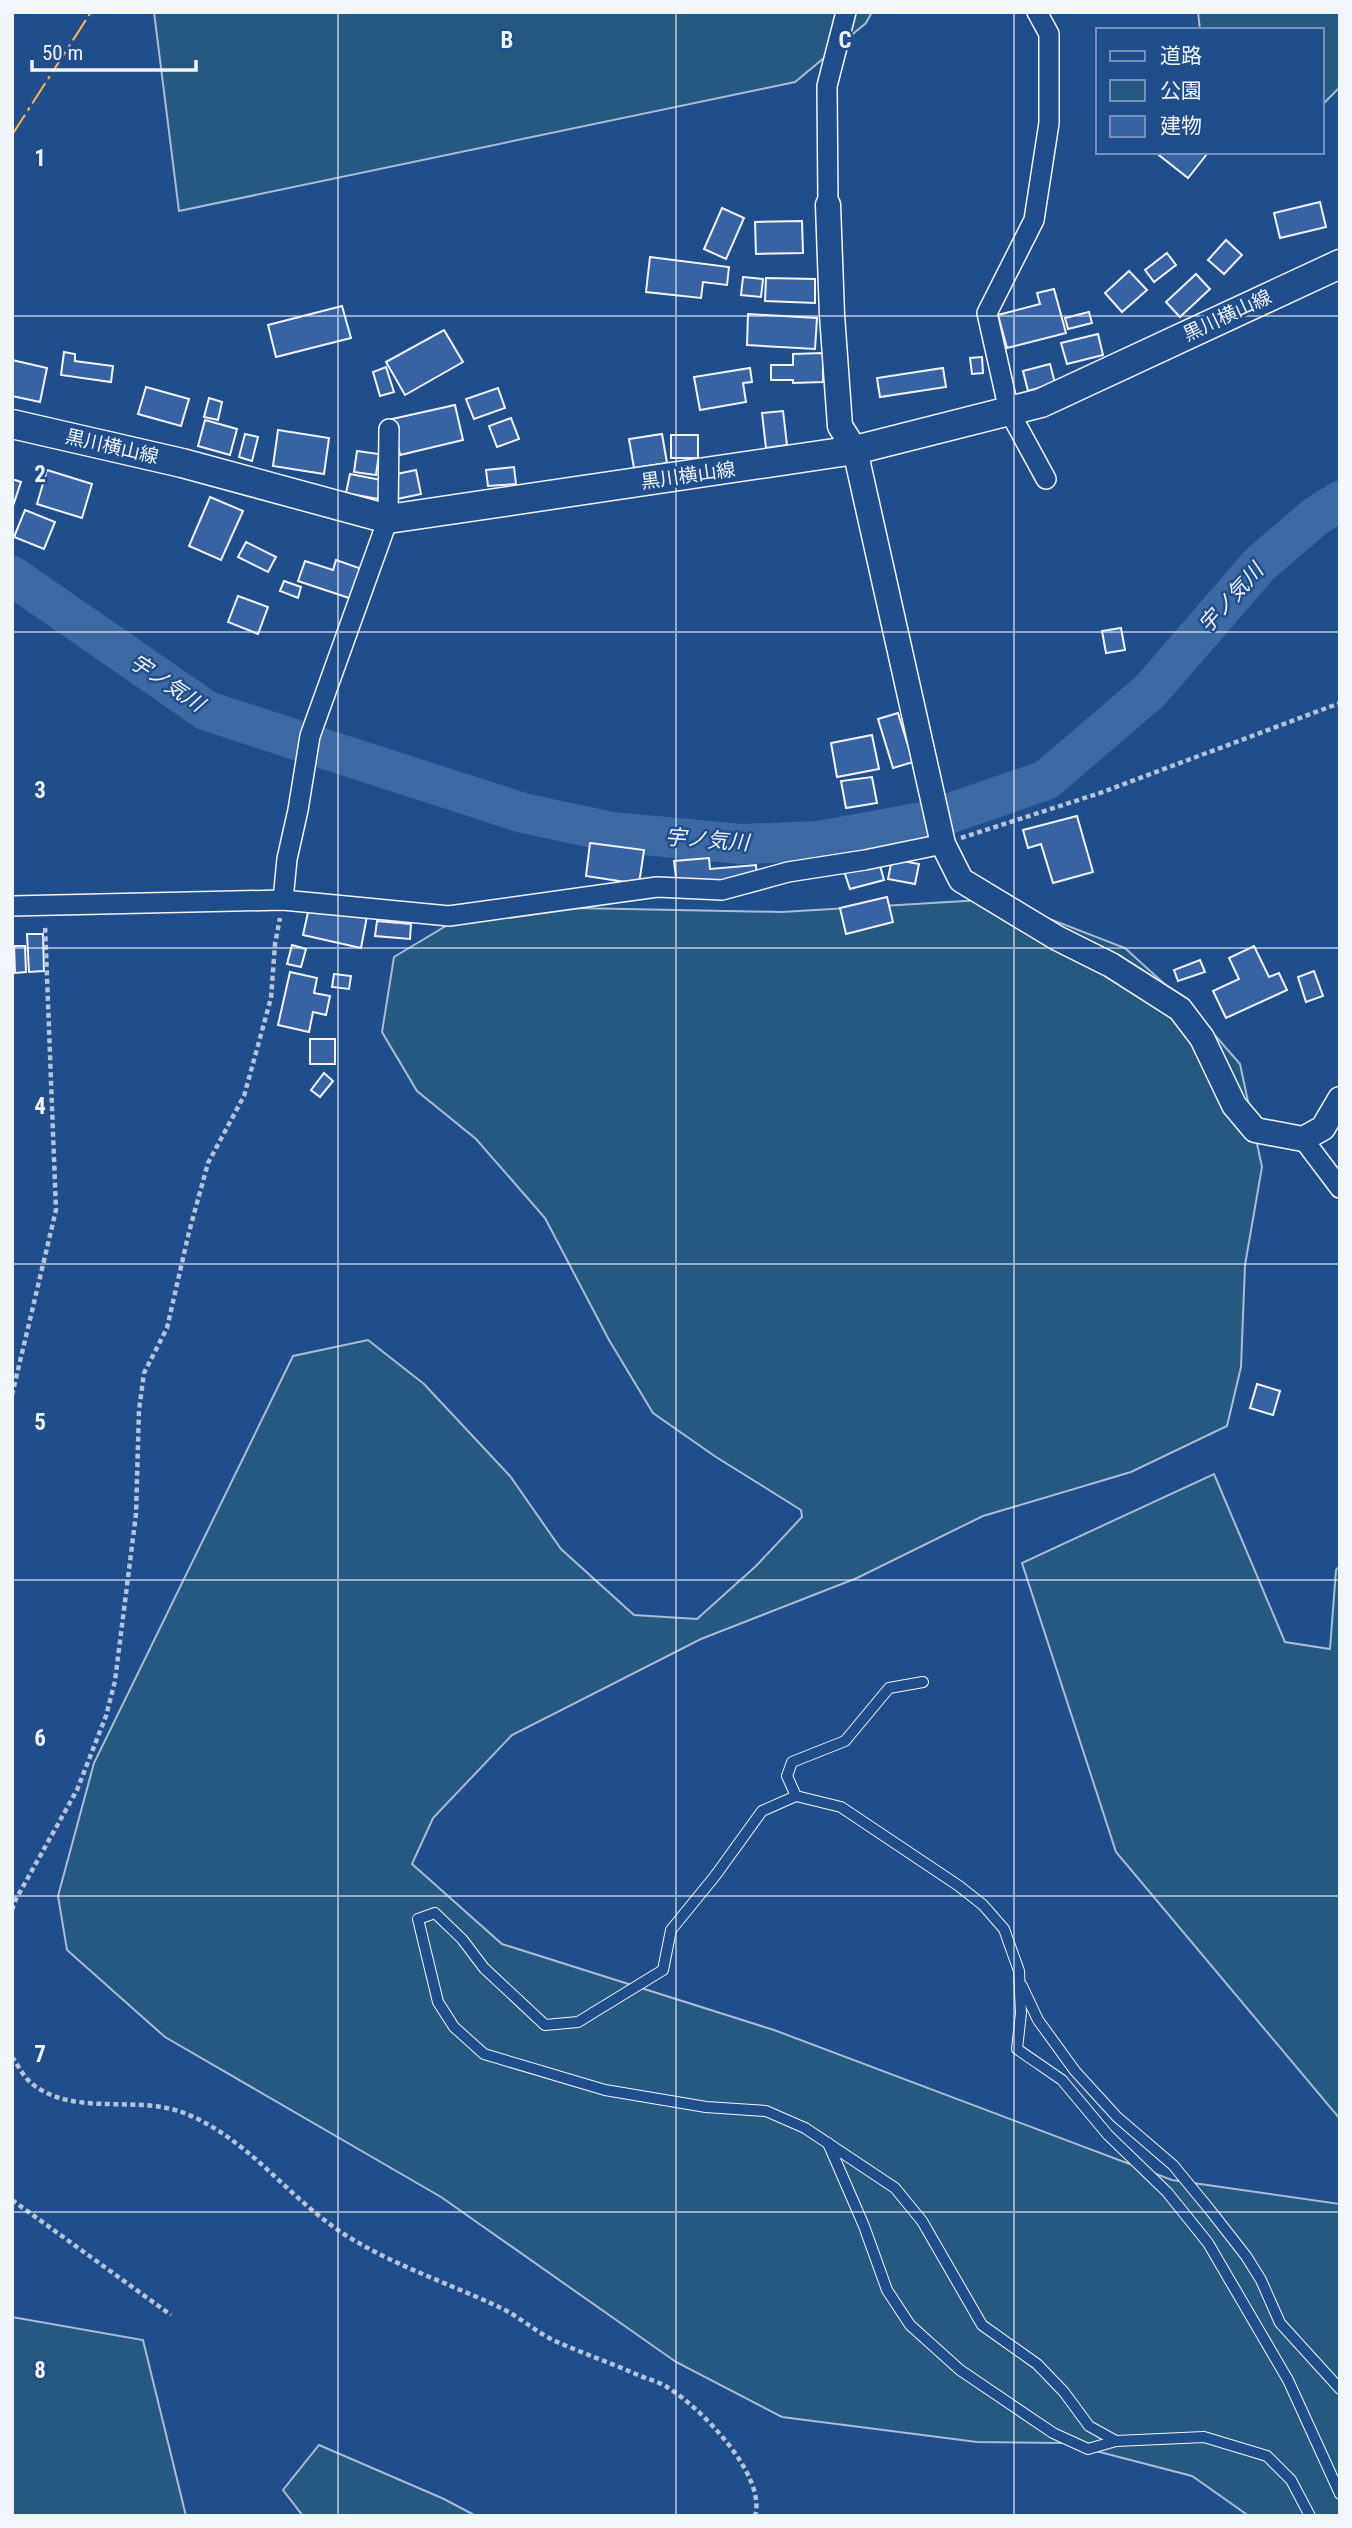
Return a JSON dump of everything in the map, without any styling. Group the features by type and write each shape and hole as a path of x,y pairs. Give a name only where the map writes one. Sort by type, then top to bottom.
{"main road":[{"name":"黒川横山線","path":"12,424 181,463 388,519 855,450 1041,403 1340,264"}],"street":[{"path":"846,12 827,86 832,316 840,426 855,450 943,844 961,880 1057,938 1111,965 1180,1009 1202,1038 1234,1105 1255,1130 1303,1139 1324,1128 1340,1099"},
{"path":"1037,12 1049,34 1049,123 1034,220 987,313 1009,411 1046,479"},
{"path":"283,900 287,859 308,745 388,519 389,429"},
{"path":"12,906 283,900 449,916 657,887 722,890 788,872 943,844"},
{"path":"1303,1139 1340,1188"}],"lane":[{"path":"796,1796 787,1776 792,1762 845,1741 889,1688 923,1682"},
{"path":"1116,2441 1088,2426 1064,2392 1038,2364 982,2325 922,2221 895,2188 828,2141 766,2111 706,2107 605,2090 484,2054 454,2027 438,2002 418,1919 435,1913 461,1939 484,1968 545,2025 578,2022 663,1970 671,1930 762,1811 796,1796 841,1807 959,1886 983,1905 1004,1929 1019,1971 1021,2013 1017,2049 1062,2080 1108,2135 1167,2192 1208,2243 1288,2381 1340,2494"},
{"path":"1019,1980 1038,2020 1075,2071 1117,2117 1173,2165 1246,2256 1261,2280 1280,2323 1340,2389"},
{"path":"828,2141 864,2225 887,2290 910,2325 960,2370 1053,2433 1088,2449 1116,2441 1204,2437 1267,2456 1291,2480 1310,2516"}],"path":[{"path":"943,844 1100,793 1340,703"},
{"path":"12,1910 77,1790 106,1716 115,1681 136,1514 139,1410 144,1373 167,1328 188,1232 208,1163 244,1096 271,998 275,944 283,900"},
{"path":"12,1395 56,1209 45,905"},
{"path":"12,2057 29,2081 50,2095 83,2103 163,2108 183,2112 217,2129 274,2173 307,2207 352,2240 504,2309 553,2340 667,2387 719,2430 754,2483 757,2509 755,2516"},
{"path":"12,2200 171,2315"}],"green space":[{"path":"154,12 872,12 866,23 795,82 179,211"},
{"path":"1198,12 1340,12 1340,87 1324,103 1324,28 1200,28"},
{"path":"998,899 1125,948 1193,1010 1240,1064 1262,1167 1245,1265 1241,1367 1227,1426 1131,1472 983,1516 857,1578 701,1639 512,1735 433,1818 412,1864 502,1944 774,2030 1172,2180 1340,2204 1340,2516 1249,2516 1192,2476 1065,2443 977,2442 782,2417 676,2362 441,2197 165,2037 67,1950 58,1896 94,1763 293,1356 368,1340 424,1384 510,1476 561,1549 634,1615 697,1619 756,1566 802,1517 801,1510 716,1457 653,1413 609,1340 545,1218 476,1139 417,1091 382,1032 394,957 461,917 575,908 782,912"},
{"path":"1214,1474 1285,1642 1330,1649 1336,1570 1340,1566 1340,2119 1116,1852 1022,1563"},
{"path":"12,2317 143,2340 186,2516 12,2516"},
{"path":"319,2445 444,2499 476,2516 303,2516 283,2490"}],"building":[{"path":"1158,154 1207,154 1188,178"},
{"path":"1320,202 1326,227 1280,238 1274,213"},
{"path":"722,208 744,218 726,259 704,249"},
{"path":"802,221 803,253 756,254 755,222"},
{"path":"1226,240 1242,255 1224,274 1208,260"},
{"path":"1167,253 1176,265 1154,282 1145,270"},
{"path":"650,257 729,267 727,285 703,282 701,298 646,292"},
{"path":"1129,271 1147,290 1122,312 1105,293"},
{"path":"1196,274 1210,289 1180,317 1166,302"},
{"path":"743,277 763,279 761,297 741,295"},
{"path":"766,278 815,279 815,303 765,301"},
{"path":"1054,289 1066,333 1007,348 998,315 1040,304 1037,293"},
{"path":"342,306 351,338 276,357 268,325"},
{"path":"1089,312 1092,323 1068,329 1065,318"},
{"path":"748,314 817,318 815,349 747,345"},
{"path":"444,330 463,362 405,395 386,362"},
{"path":"1098,334 1103,355 1067,364 1061,343"},
{"path":"64,352 75,354 75,361 113,366 111,382 61,375"},
{"path":"823,353 823,382 793,383 793,380 771,380 771,365 793,365 793,354"},
{"path":"982,357 983,373 972,374 970,358"},
{"path":"12,360 47,368 40,402 12,396"},
{"path":"1050,364 1055,383 1028,391 1023,371"},
{"path":"386,367 394,392 380,396 373,372"},
{"path":"750,368 752,382 743,383 746,402 700,410 694,377"},
{"path":"943,368 946,387 880,397 877,378"},
{"path":"146,387 189,399 181,426 138,414"},
{"path":"498,388 505,408 474,419 466,399"},
{"path":"209,398 222,402 218,420 204,417"},
{"path":"455,405 463,440 400,455 392,419"},
{"path":"783,411 787,445 766,448 762,413"},
{"path":"511,418 519,439 497,447 489,426"},
{"path":"205,420 237,429 230,455 198,446"},
{"path":"278,430 329,438 324,474 273,466"},
{"path":"245,434 258,437 252,461 239,457"},
{"path":"662,434 667,463 634,468 629,439"},
{"path":"671,435 698,435 698,458 671,458"},
{"path":"357,451 379,454 376,475 354,472"},
{"path":"514,467 516,484 488,486 486,470"},
{"path":"47,470 92,484 82,518 37,504"},
{"path":"416,470 421,494 397,499 392,475"},
{"path":"350,474 381,480 378,499 346,493"},
{"path":"12,479 21,482 12,509"},
{"path":"210,497 243,511 221,560 189,546"},
{"path":"25,510 55,522 44,549 14,537"},
{"path":"246,542 276,557 268,572 238,557"},
{"path":"336,560 362,569 352,599 298,581 305,561 333,570"},
{"path":"284,581 301,587 298,598 280,591"},
{"path":"238,596 268,607 258,634 228,622"},
{"path":"1121,628 1125,650 1106,653 1102,631"},
{"path":"898,713 913,762 893,768 878,719"},
{"path":"872,735 879,769 837,777 831,743"},
{"path":"872,777 877,803 846,808 841,781"},
{"path":"1077,816 1093,872 1053,883 1041,844 1028,848 1023,830"},
{"path":"590,843 644,850 639,884 586,876"},
{"path":"709,858 710,869 756,865 757,878 677,885 674,861"},
{"path":"892,859 919,864 915,884 888,879"},
{"path":"879,862 884,880 850,889 844,871"},
{"path":"887,897 893,922 846,934 840,908"},
{"path":"310,903 367,916 361,948 303,935"},
{"path":"377,921 411,924 410,939 375,936"},
{"path":"27,934 43,934 44,971 29,972"},
{"path":"292,945 306,949 301,967 287,964"},
{"path":"14,946 25,946 26,972 15,973"},
{"path":"1254,946 1269,977 1279,973 1287,990 1226,1018 1213,991 1239,979 1229,958"},
{"path":"1200,960 1205,972 1178,981 1174,970"},
{"path":"1314,971 1323,996 1306,1002 1298,977"},
{"path":"290,972 317,978 314,993 330,996 326,1015 313,1012 309,1032 278,1025"},
{"path":"334,974 351,976 349,989 332,987"},
{"path":"310,1039 335,1039 335,1064 310,1064"},
{"path":"324,1073 333,1081 320,1097 311,1090"},
{"path":"1257,1384 1280,1391 1273,1415 1250,1408"}],"waterway":[{"name":"宇ノ気川","path":"12,576 207,711 523,813 612,832 741,844 819,841 928,821 1046,780 1150,691 1260,564 1316,516 1340,501"}],"power":[{"path":"12,135 91,12"}]}
